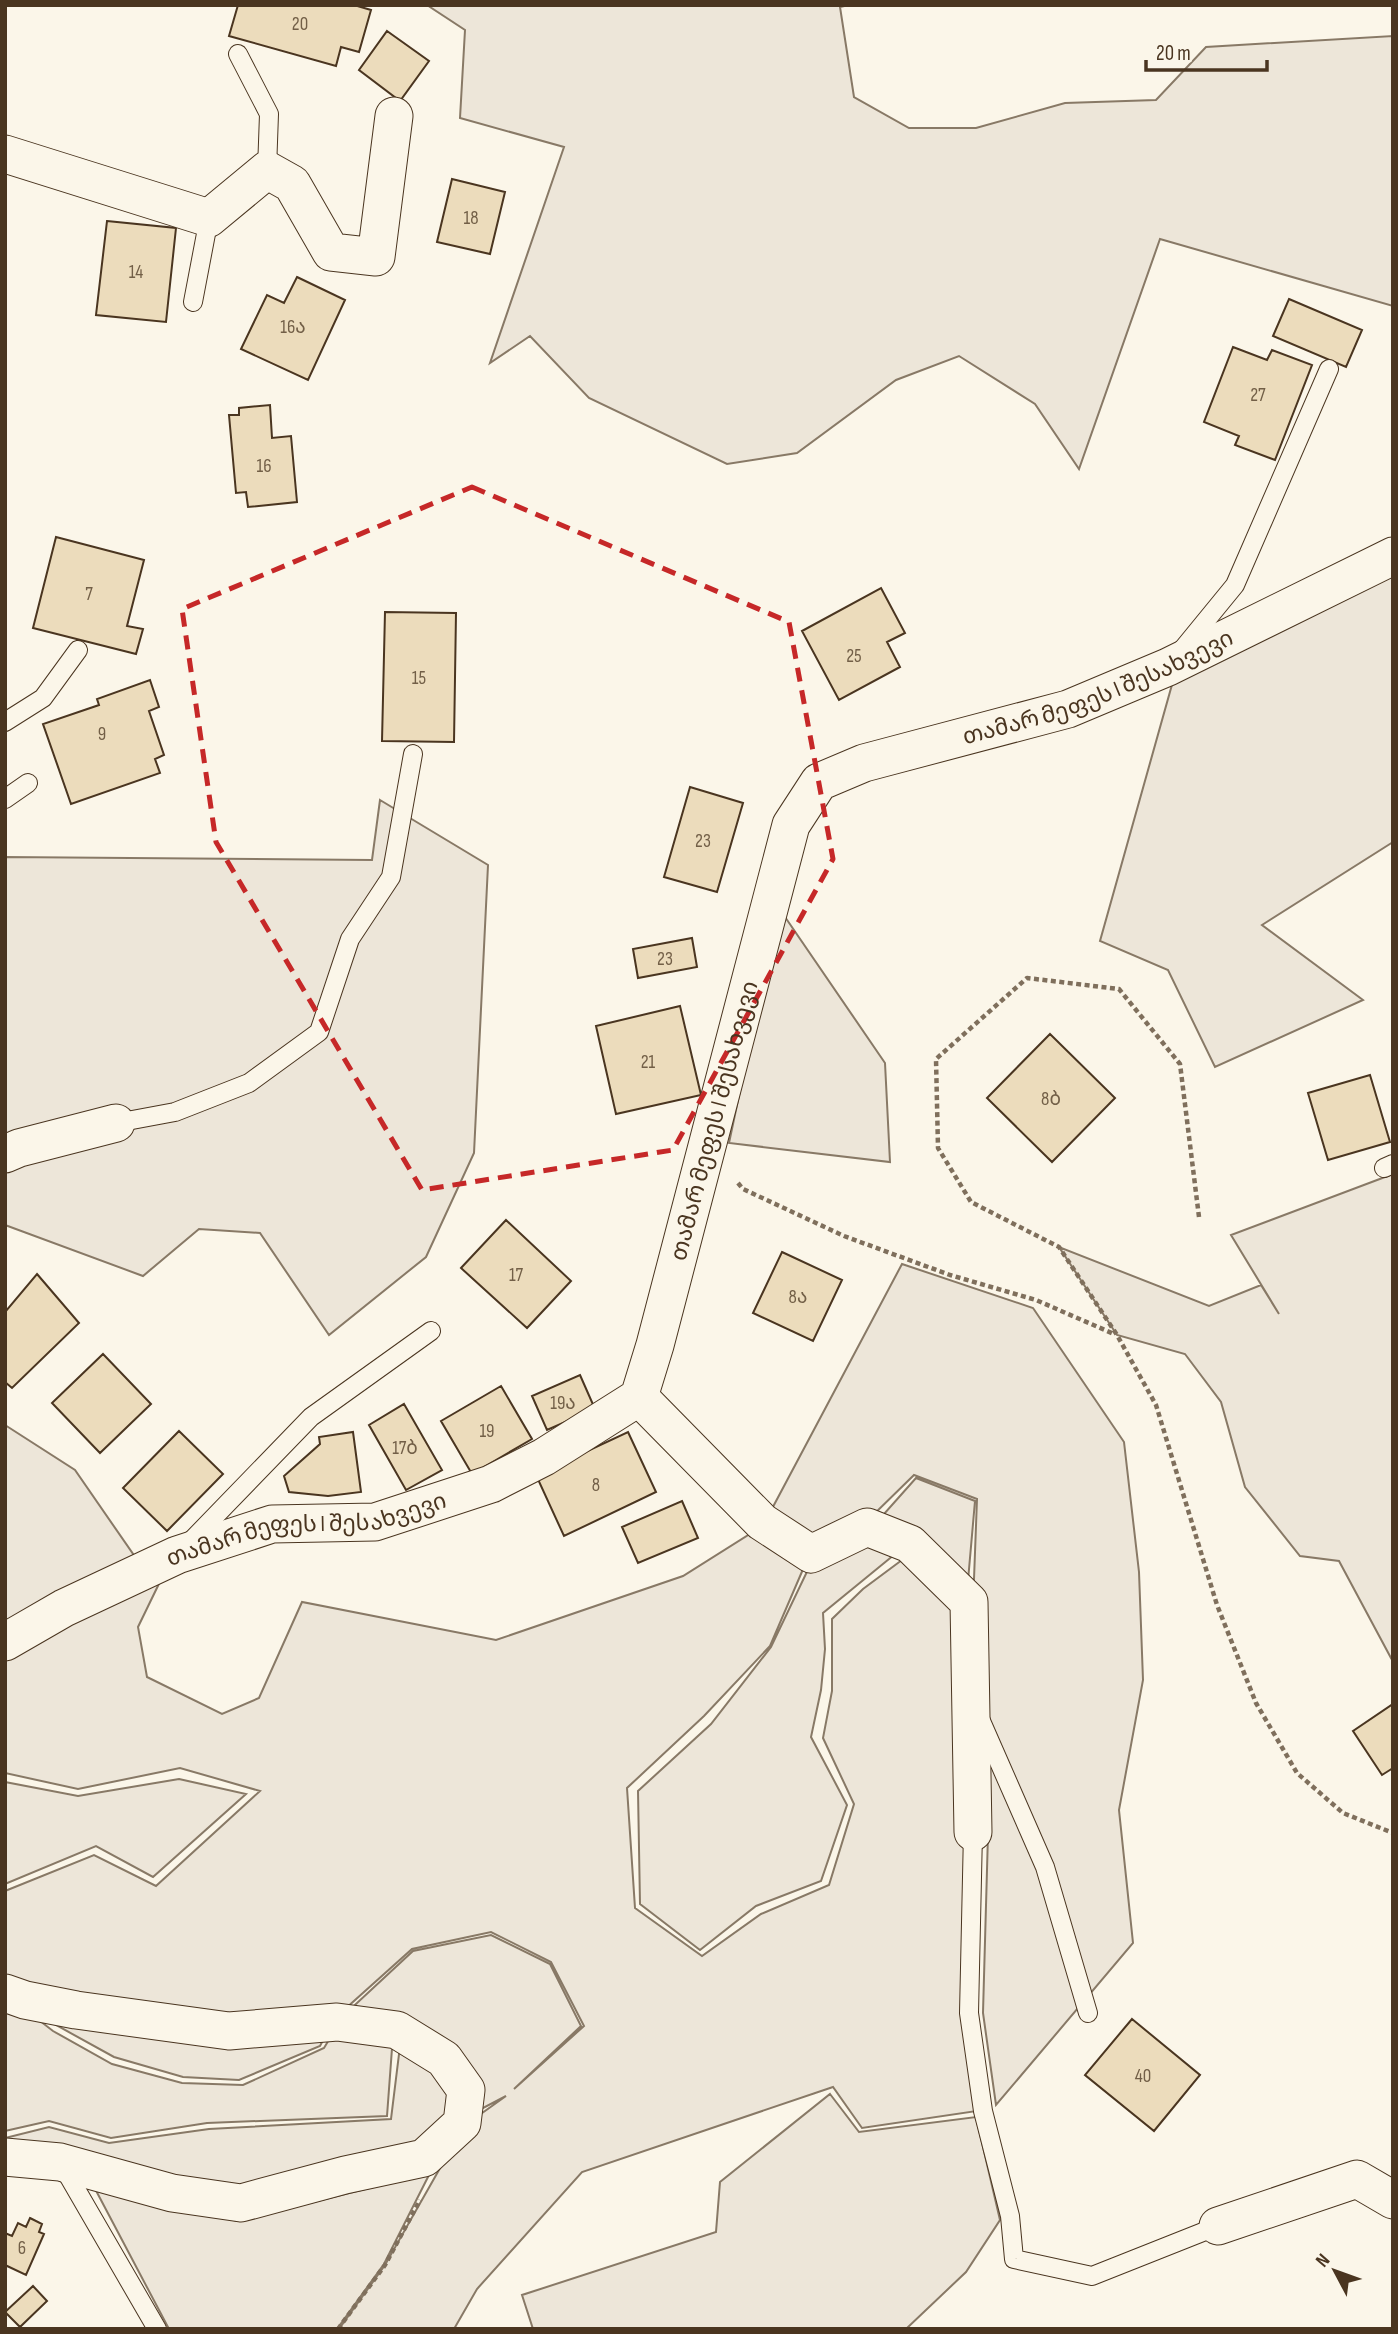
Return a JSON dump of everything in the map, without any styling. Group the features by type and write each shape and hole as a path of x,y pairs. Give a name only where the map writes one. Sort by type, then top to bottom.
{"street":[{"path":"5,154 209,218 267,170 292,184 331,252 376,257 394,116"},
{"name":"თამარ მეფეს I შესახვევი","path":"5,1642 64,1608 177,1555 272,1524 375,1522 491,1484 544,1457 639,1397 655,1345 791,825 819,782 864,763 1068,709 1168,667 1393,556"},
{"path":"5,1154 116,1123"},
{"path":"639,1397 762,1522 811,1554 867,1527 910,1544 970,1602 973,1832"},
{"path":"5,1993 25,2000 76,2010 229,2031 337,2022 397,2030 444,2059 466,2090 462,2123 424,2158 345,2175 241,2203 172,2193 60,2161 5,2157"},
{"path":"1219,2226 1357,2179 1393,2200"}],"lane":[{"path":"237,54 269,114 267,170"},
{"path":"192,302 209,218"},
{"path":"1168,667 1235,585 1329,369"},
{"path":"5,722 43,698 78,650"},
{"path":"116,1123 175,1112 249,1083 319,1032 350,939 391,877 413,754"},
{"path":"5,799 28,783"},
{"path":"177,1555 311,1417 431,1331"},
{"path":"972,1700 1045,1867 1088,2013"},
{"path":"973,1832 969,2013 983,2111 1010,2216 1014,2259 1092,2276 1219,2226"},
{"path":"60,2161 157,2329"}],"path":[{"path":"1199,1217 1181,1064 1119,989 1027,978 936,1059 938,1148 971,1202 1059,1247 1117,1335 1156,1405 1217,1605 1256,1703 1297,1773 1343,1813 1393,1833"},
{"path":"708,1143 743,1189 781,1207 844,1236 950,1275 1037,1300 1117,1335"},
{"path":"338,2329 385,2264 424,2194"}],"highlighted area":[{"path":"472,487 789,622 833,859 673,1150 422,1190 216,842 182,609"}],"shaded area":[{"path":"427,5 849,5 840,7 854,97 909,128 976,128 1065,103 1156,100 1206,47 1393,36 1393,306 1160,239 1079,469 1035,404 959,356 896,380 797,453 727,464 589,398 530,336 490,363 564,147 460,118 465,30"},
{"path":"1393,559 1393,842 1262,925 1363,1000 1215,1067 1168,970 1100,941 1175,674"},
{"path":"380,800 488,865 474,1153 426,1257 329,1335 260,1233 199,1229 143,1276 5,1225 5,857 372,860"},
{"path":"783,914 885,1063 890,1162 729,1143 770,949"},
{"path":"1393,1174 1391,1658 1339,1561 1300,1556 1245,1487 1221,1402 1185,1354 1117,1335 1059,1247 1209,1306 1261,1285 1279,1314 1231,1235"},
{"path":"902,1264 1033,1308 1124,1442 1139,1572 1143,1680 1119,1810 1133,1943 996,2105 983,2013 988,1834 973,1606 977,1499 914,1475 865,1523 811,1550 766,1520"},
{"path":"5,1425 75,1470 140,1564 5,1636"},
{"path":"916,1478 975,1501 967,1592 911,1541 823,1613 825,1649 821,1690 811,1737 847,1805 821,1881 756,1906 700,1950 640,1904 638,1791 711,1724 771,1647 814,1557 868,1532"},
{"path":"761,1527 807,1560 770,1646 704,1716 627,1788 635,1908 702,1956 761,1914 829,1885 854,1804 823,1738 832,1691 832,1619 863,1589 910,1554 960,1608 977,2111 862,2128 833,2087 582,2172 477,2289 454,2329 339,2329 385,2265 464,2126 506,2096 466,2117 471,2091 343,2016 413,1951 491,1935 550,1964 581,2026 514,2089 584,2026 551,1962 491,1932 412,1949 335,2018 231,2023 5,1986 5,1891 94,1855 156,1886 260,1791 180,1768 78,1789 5,1773 5,1649 170,1561 138,1627 147,1677 222,1714 259,1698 302,1602 496,1640 683,1576"},
{"path":"179,1779 246,1794 153,1877 96,1846 5,1884 5,1782 78,1796"},
{"path":"5,2000 22,2007 53,2031 112,2064 182,2083 243,2085 324,2048 336,2028 393,2035 387,2116 207,2123 111,2138 49,2121 5,2131"},
{"path":"34,2007 330,2027 320,2046 239,2080 183,2077 114,2057 56,2025"},
{"path":"401,2038 461,2092 422,2155 241,2201 5,2153 5,2138 49,2127 109,2143 209,2129 391,2119"},
{"path":"830,2094 859,2132 976,2117 1000,2220 966,2272 906,2329 533,2329 522,2295 716,2232 720,2182"},
{"path":"430,2173 384,2264 337,2329 169,2329 92,2183 237,2221"}],"building":[{"path":"238,5 354,5 371,10 359,52 341,47 336,66 229,36"},
{"path":"387,31 429,61 400,101 359,70"},
{"path":"452,179 505,192 490,254 437,242"},
{"path":"107,221 176,228 166,322 96,315"},
{"path":"297,277 345,300 308,380 241,349 267,295 284,303"},
{"path":"1289,299 1362,330 1346,367 1273,336"},
{"path":"1233,347 1267,360 1272,350 1312,365 1275,460 1235,445 1239,436 1204,422"},
{"path":"270,405 272,438 291,436 297,502 248,507 246,492 236,493 229,415 239,415 239,408"},
{"path":"56,537 144,560 127,626 143,629 136,654 33,628"},
{"path":"881,588 905,633 887,642 900,667 839,700 802,631"},
{"path":"385,612 456,613 454,742 382,741"},
{"path":"150,680 159,707 149,711 164,755 155,759 160,773 71,804 43,724 99,705 97,699"},
{"path":"690,787 743,803 717,892 664,877"},
{"path":"692,938 697,967 638,978 633,949"},
{"path":"680,1006 701,1095 616,1114 596,1026"},
{"path":"1050,1034 1115,1098 1052,1162 987,1098"},
{"path":"1370,1075 1390,1142 1328,1160 1308,1093"},
{"path":"506,1220 571,1281 527,1328 461,1268"},
{"path":"782,1252 842,1280 813,1341 753,1313"},
{"path":"37,1274 79,1323 12,1388 5,1382 5,1312"},
{"path":"103,1354 151,1404 100,1453 52,1403"},
{"path":"580,1375 595,1409 547,1430 532,1396"},
{"path":"501,1386 532,1439 472,1474 441,1421"},
{"path":"404,1404 442,1470 406,1490 369,1425"},
{"path":"179,1431 223,1474 167,1531 123,1488"},
{"path":"353,1432 361,1492 328,1496 289,1492 284,1476 320,1444 319,1437"},
{"path":"628,1432 656,1492 564,1536 536,1475"},
{"path":"682,1501 698,1538 638,1563 622,1527"},
{"path":"1393,1704 1393,1768 1382,1775 1353,1731"},
{"path":"1132,2019 1200,2075 1154,2131 1085,2075"},
{"path":"30,2218 42,2224 39,2232 44,2234 26,2275 5,2265 5,2233 12,2236 18,2223 26,2227"},
{"path":"33,2286 47,2301 20,2327 5,2312"}]}
